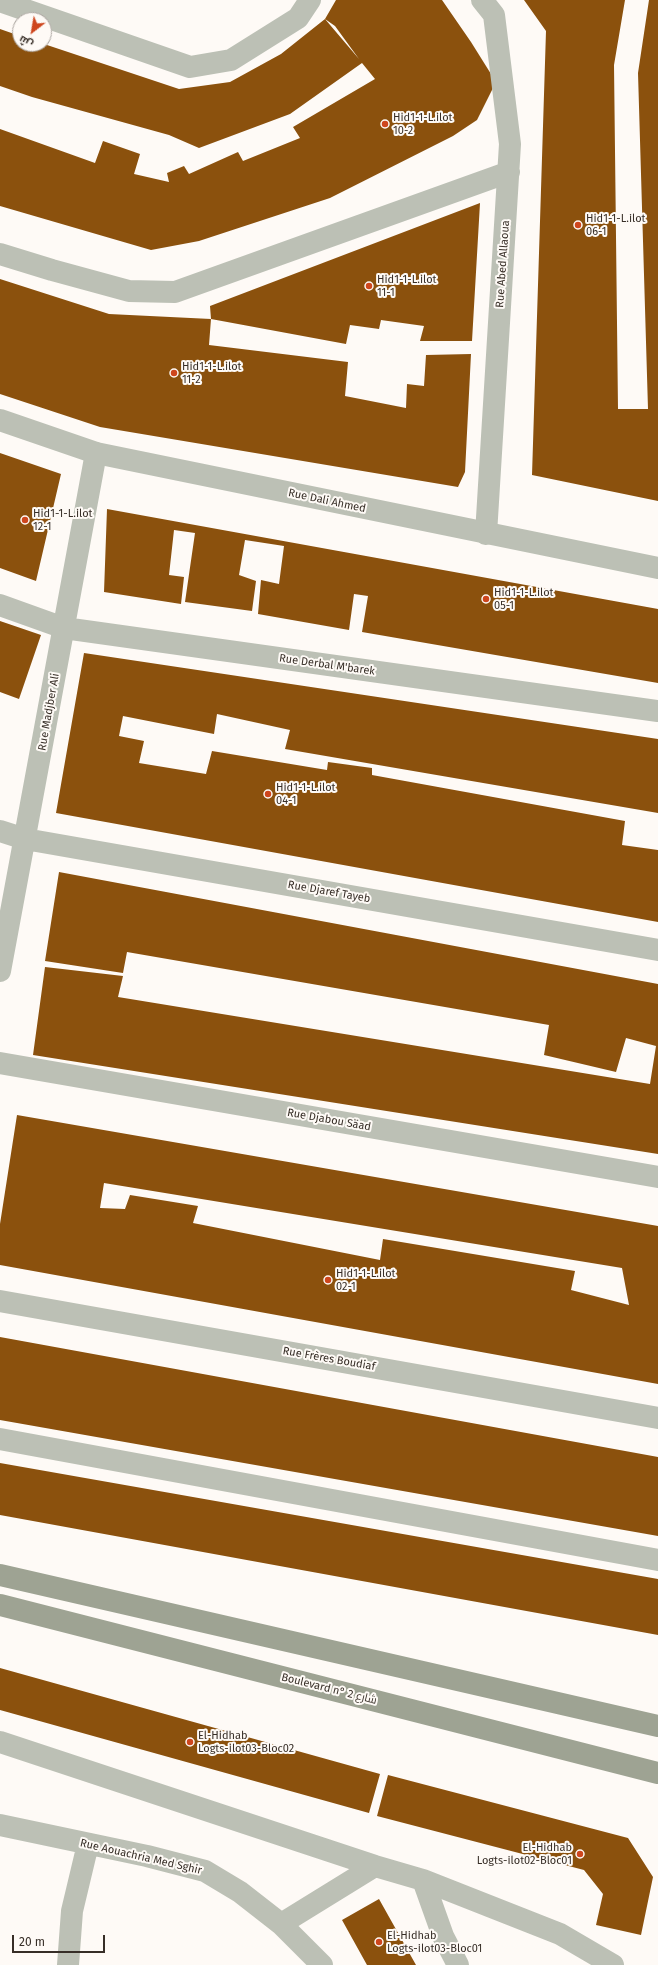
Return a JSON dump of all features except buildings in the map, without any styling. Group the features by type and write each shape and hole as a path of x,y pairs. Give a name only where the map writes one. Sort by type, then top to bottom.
{"main road":[{"path":"0,1574 658,1726"},
{"name":"Boulevard n° شارع 2","path":"0,1606 658,1773"}],"street":[{"path":"0,1 190,67 231,60 298,18 310,0"},
{"name":"Rue Abed Allaoua","path":"482,0 494,15 510,144 486,534"},
{"path":"0,254 129,291 174,292 509,172"},
{"name":"Rue Dali Ahmed","path":"0,420 96,453 658,568"},
{"name":"Rue Madjber Ali","path":"0,971 26,839 96,453"},
{"name":"Rue Derbal M'barek","path":"0,605 64,628 658,711"},
{"name":"Rue Djaref Tayeb","path":"0,831 26,839 658,950"},
{"name":"Rue Djabou Säad","path":"0,1063 658,1177"},
{"name":"Rue Frères Boudiaf","path":"0,1301 658,1418"},
{"path":"0,1439 658,1560"},
{"path":"0,1742 375,1866 422,1880 560,1934 614,1965"},
{"name":"Rue Aouachria Med Sghir","path":"0,1825 205,1871 240,1892 281,1924 322,1965"},
{"path":"68,1965 72,1911 88,1844"},
{"path":"281,1924 375,1866"},
{"path":"422,1880 443,1936 458,1965"}],"place":[{"name":"Hid1-1-L.ilot 10-2","path":"385,124"},
{"name":"Hid1-1-L.ilot 06-1","path":"578,225"},
{"name":"Hid1-1-L.ilot 11-1","path":"369,286"},
{"name":"Hid1-1-L.ilot 11-2","path":"174,373"},
{"name":"Hid1-1-L.ilot 12-1","path":"25,520"},
{"name":"Hid1-1-L.ilot 05-1","path":"486,599"},
{"name":"Hid1-1-L.ilot 04-1","path":"268,794"},
{"name":"Hid1-1-L.ilot 02-1","path":"328,1280"},
{"name":"El-Hidhab Logts-ilot03-Bloc02","path":"190,1742"},
{"name":"El-Hidhab Logts-ilot02-Bloc01","path":"580,1854"},
{"name":"El-Hidhab Logts-ilot03-Bloc01","path":"379,1942"}]}
